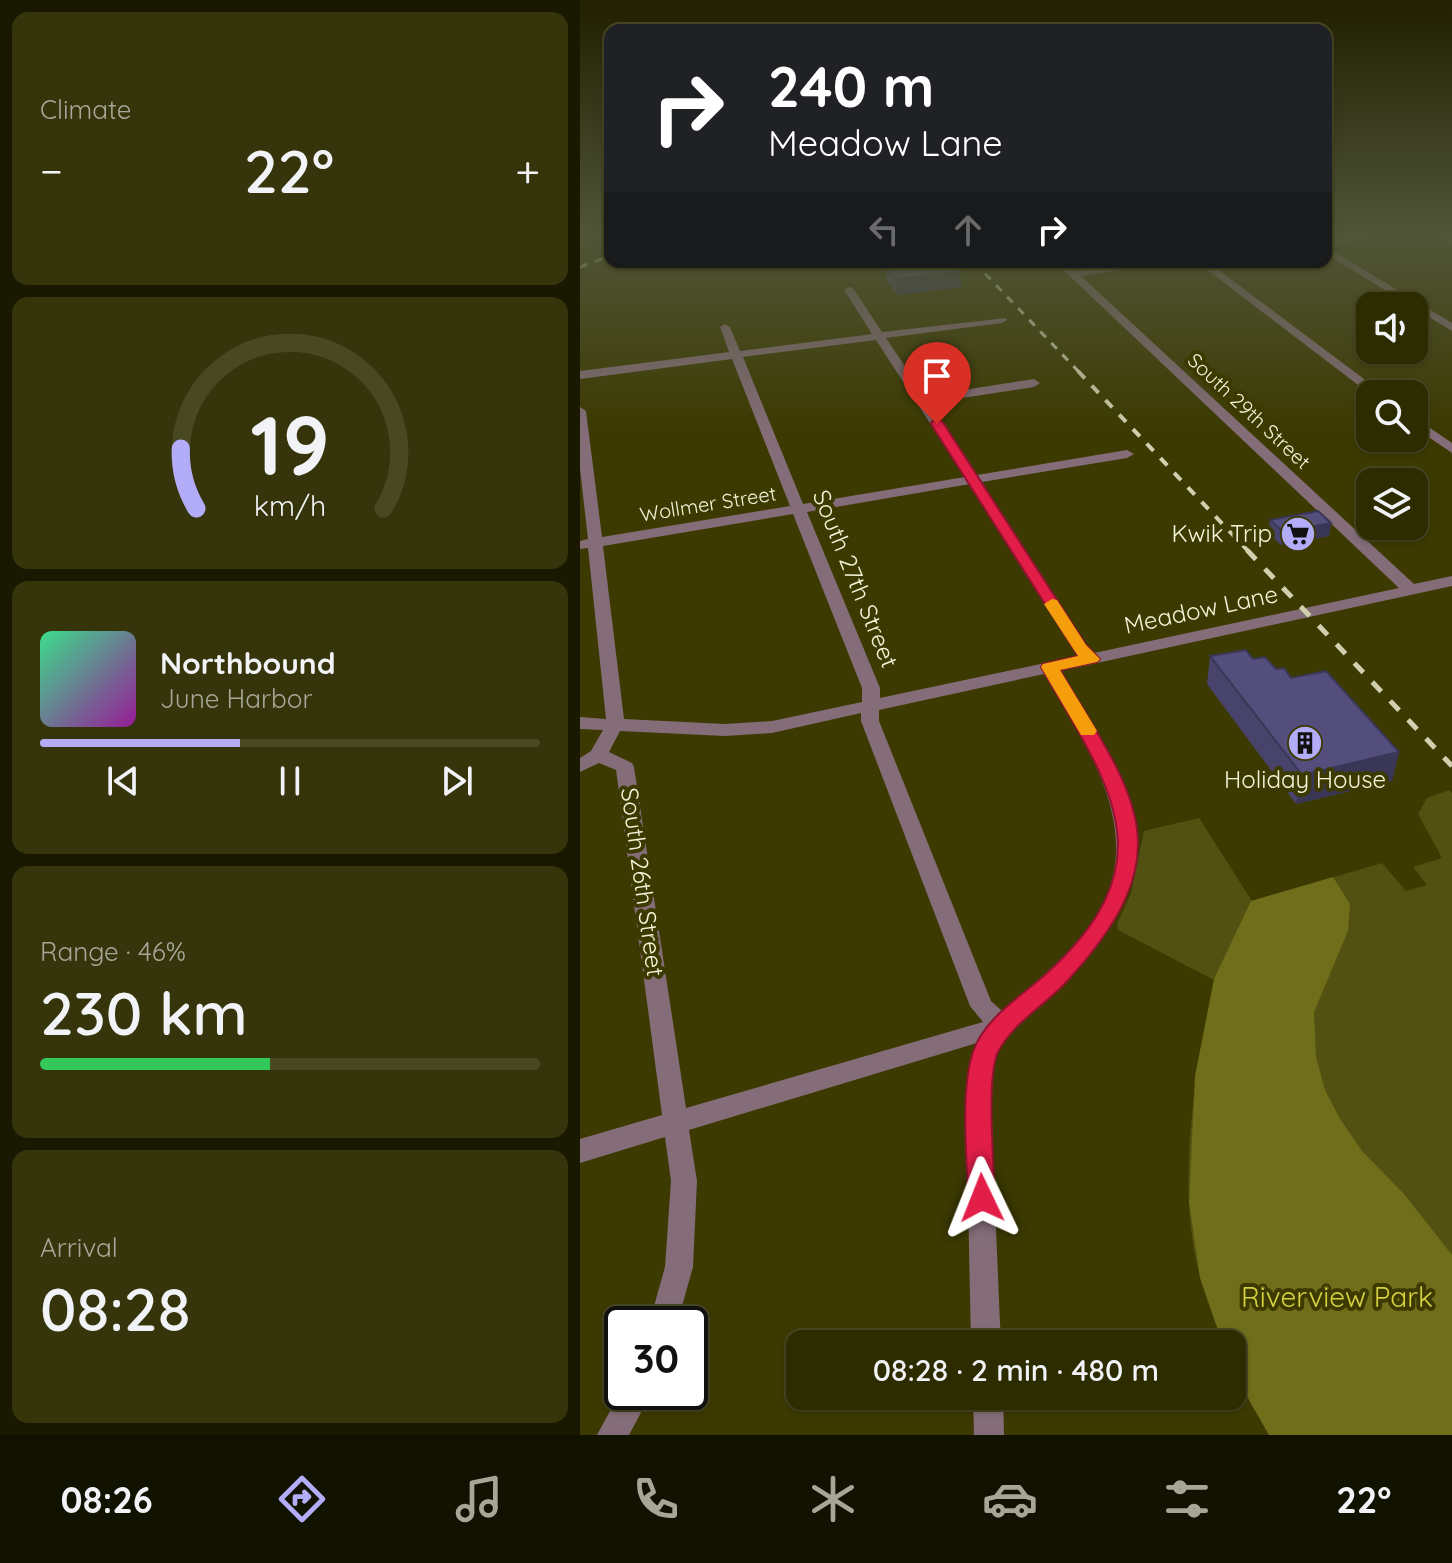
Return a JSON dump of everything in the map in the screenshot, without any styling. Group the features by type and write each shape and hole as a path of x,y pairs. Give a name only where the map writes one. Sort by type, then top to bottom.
{"street":[{"path":"855,299 1079,648 1091,659"},
{"name":"South 29th Street","path":"1099,299 1411,590"},
{"path":"1251,299 1359,380"},
{"path":"1405,299 1452,328"},
{"path":"580,375 1002,320"},
{"name":"South 27th Street","path":"725,327 871,688 868,706 870,721 982,1006 1002,1026"},
{"path":"922,400 1034,383"},
{"path":"580,411 587,544 615,724"},
{"path":"1428,431 1452,449"},
{"name":"Wollmer Street","path":"587,544 1127,454"},
{"name":"Meadow Lane","path":"580,723 725,730 772,727 1450,584"},
{"path":"986,1330 979,1110 984,1053 1002,1026 1058,977 1082,950 1111,909 1127,868 1129,842 1122,800 1113,777 1049,667"},
{"name":"South 26th Street","path":"615,724 589,760 625,767 678,1120 684,1181 679,1267 668,1306"},
{"path":"580,1151 1002,1026"},
{"path":"612,1435 627,1410"},
{"path":"988,1410 989,1435"}],"green space":[{"name":"Riverview Park","path":"1449,790 1452,793 1452,1435 1269,1435 1246,1395 1246,1330 1218,1330 1203,1288 1193,1244 1189,1207 1191,1130 1214,980 1118,930 1117,924 1131,893 1144,831 1199,818 1252,901 1382,863 1406,891 1427,885 1413,867 1442,858 1418,814 1427,798"},
{"name":"Riverview Park","path":"1333,877 1350,904 1348,931 1314,1012 1316,1057 1325,1090 1340,1119 1362,1151 1404,1194 1452,1255 1452,1435 1269,1435 1246,1395 1246,1330 1218,1330 1200,1278 1189,1202 1195,1076 1214,979 1251,901"}],"building":[{"path":"1318,511 1331,523 1283,532 1270,520"},
{"path":"1246,650 1253,659 1265,657 1276,669 1284,668 1291,678 1326,671 1399,752 1302,775 1210,656"}],"railway":[{"path":"1009,299 1080,373"},
{"path":"1078,371 1249,552"},
{"path":"1247,550 1452,766"}],"slow traffic":[{"path":"1052,604 1079,648 1091,659 1049,667 1088,731"}],"place":[{"name":"Kwik Trip","path":"1298,534"},
{"name":"Holiday House","path":"1305,743"}],"route":[{"path":"937,424 1079,648 1091,659 1049,667 1113,777 1122,800 1129,842 1127,868 1111,909 1082,950 1058,977 1002,1026 984,1053 979,1110 982,1198"}]}
